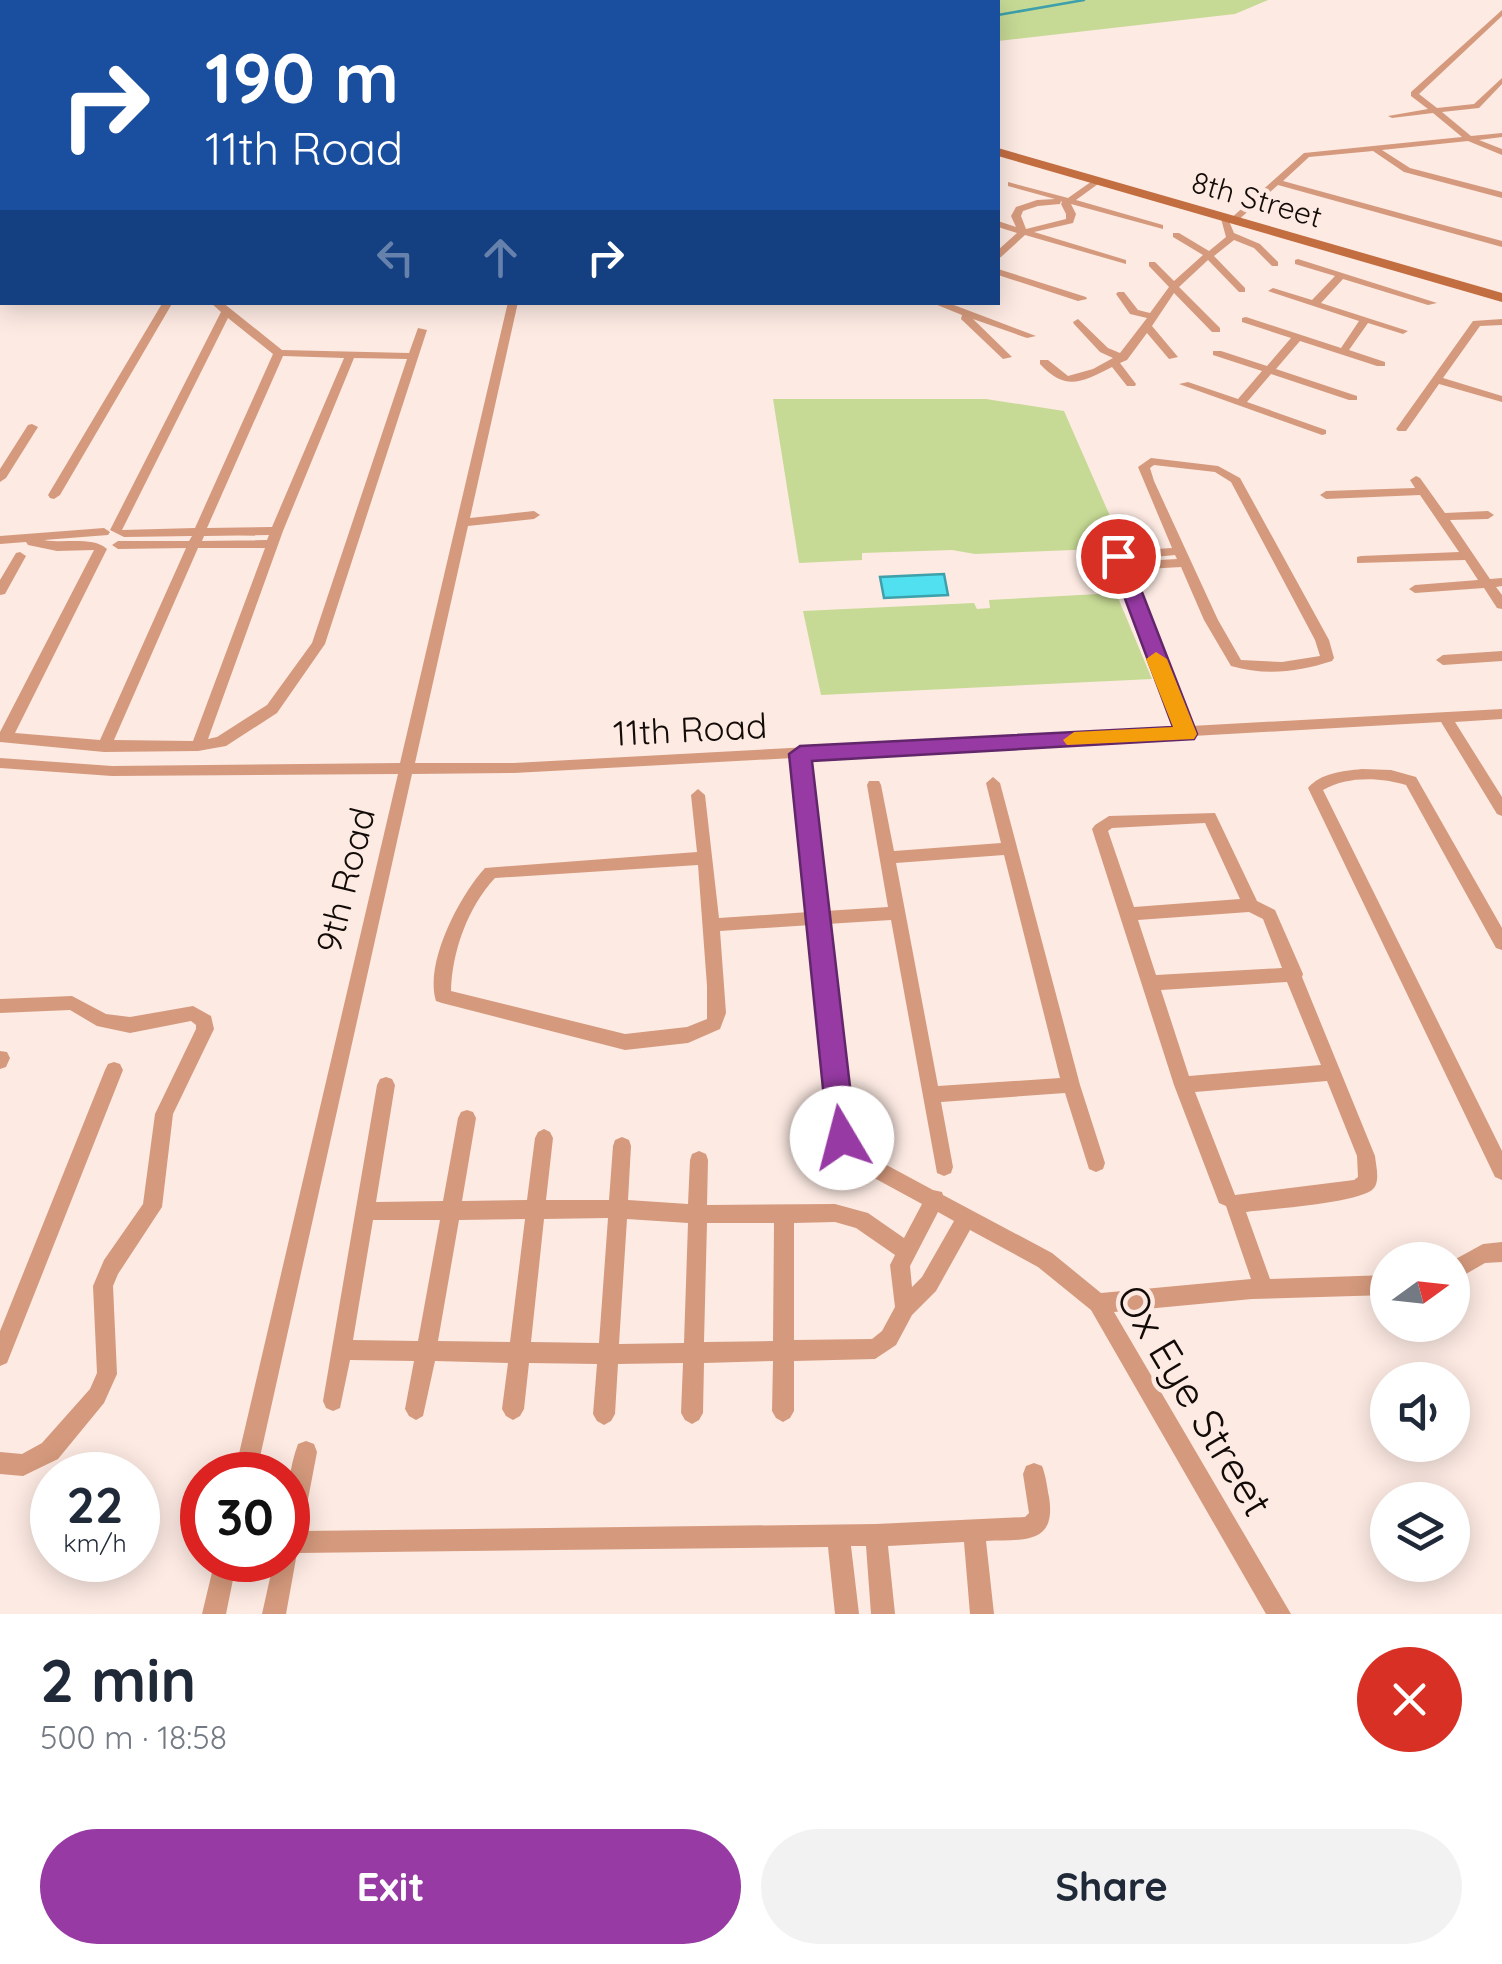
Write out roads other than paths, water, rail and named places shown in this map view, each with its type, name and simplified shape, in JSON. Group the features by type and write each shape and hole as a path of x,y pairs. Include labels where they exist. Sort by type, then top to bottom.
{"street":[{"path":"895,0 910,0"},
{"path":"1501,14 1414,94 1470,139 1502,152"},
{"path":"1392,116 1476,106 1502,80"},
{"path":"1044,362 1059,378 1082,380 1119,361 1148,328 1175,285 1229,224 1307,155 1502,136"},
{"path":"1374,148 1407,170 1502,195"},
{"name":"8th Street","path":"1000,153 1229,224 1502,298"},
{"path":"1023,232 1016,216 1019,210 1065,200 1090,180"},
{"path":"1278,182 1502,244"},
{"path":"1010,184 1160,227"},
{"path":"1000,253 1023,232 1065,224 1072,218 1065,200"},
{"path":"1229,224 1275,264"},
{"path":"1000,225 1123,262"},
{"path":"1176,235 1206,254 1242,290"},
{"path":"1298,262 1432,303"},
{"path":"1362,282 1378,262"},
{"path":"1152,264 1216,330"},
{"path":"1000,273 1082,299"},
{"path":"1315,304 1340,276"},
{"path":"1273,290 1403,331"},
{"path":"1121,294 1134,312 1155,317"},
{"path":"54,495 166,305"},
{"path":"218,305 279,352 413,356"},
{"name":"9th Road","path":"250,1452 512,305"},
{"path":"943,305 1031,336"},
{"path":"959,311 1007,357"},
{"path":"116,535 225,314"},
{"path":"1246,320 1381,364"},
{"path":"1343,352 1364,320"},
{"path":"1078,322 1119,361 1131,384"},
{"path":"1402,429 1477,323 1502,322"},
{"path":"1148,328 1173,356"},
{"path":"99,548 3,737 104,747 198,746 221,742 263,717 314,652 422,330"},
{"path":"1240,404 1297,338"},
{"path":"104,747 279,352"},
{"path":"1217,352 1353,398"},
{"path":"198,746 275,538 350,356"},
{"path":"1438,380 1502,399"},
{"path":"1184,384 1322,432"},
{"path":"0,478 32,427"},
{"path":"1151,461 1218,469 1236,480 1322,640 1327,658 1254,666 1236,663 1211,620 1184,557 1148,481 1144,467 1151,461"},
{"path":"1326,496 1420,485 1502,605"},
{"path":"463,523 534,514"},
{"path":"1442,518 1488,515"},
{"path":"99,548 95,539 116,535"},
{"path":"0,540 116,535 275,538"},
{"path":"23,540 57,547 99,548"},
{"path":"0,591 20,556"},
{"path":"1361,560 1468,556"},
{"path":"1184,557 1121,560 1186,734"},
{"path":"1415,588 1502,582"},
{"path":"1443,660 1502,656"},
{"name":"11th Road","path":"0,763 112,771 408,771 1186,734 1502,714"},
{"path":"1445,716 1502,810"},
{"name":"Ox Eye Street","path":"800,754 842,1138 861,1161 1045,1260 1098,1303 1279,1614"},
{"path":"1502,943 1411,782 1390,774 1329,778 1315,788 1502,1171"},
{"path":"993,783 1008,850 1096,1163"},
{"path":"874,785 934,1094 944,1166"},
{"path":"698,795 706,858 713,926 717,1014 714,1024 688,1036 625,1042 445,999 440,992 454,931 491,872 706,858"},
{"path":"1251,905 1210,817 1108,822 1100,829 1183,1085 1231,1204 1258,1289"},
{"path":"889,856 1008,850"},
{"path":"1128,914 1251,905 1274,922 1366,1156 1368,1181 1345,1192 1231,1204"},
{"path":"713,926 899,913"},
{"path":"1150,983 1295,974"},
{"path":"0,1006 72,1003 103,1020 130,1025 192,1013 205,1021 206,1029 184,1066 164,1114 152,1207 117,1257 104,1286 108,1374 96,1396 50,1451 23,1465 0,1464"},
{"path":"0,1356 114,1070"},
{"path":"1183,1085 1333,1072"},
{"path":"332,1401 344,1350 386,1085"},
{"path":"934,1094 1072,1085"},
{"path":"416,1409 466,1118"},
{"path":"513,1409 544,1138"},
{"path":"604,1414 622,1146"},
{"path":"692,1413 699,1160"},
{"path":"905,1308 900,1265 936,1198"},
{"path":"366,1211 619,1209 853,1217 907,1252"},
{"path":"784,1214 784,1411"},
{"path":"344,1350 607,1354 875,1348 898,1325 905,1308 928,1284 966,1216"},
{"path":"1470,1262 1483,1254 1502,1252"},
{"path":"1098,1303 1258,1289 1370,1286"},
{"path":"310,1544 974,1533 1030,1528 1040,1522 1034,1474"},
{"path":"974,1533 982,1614"},
{"path":"838,1535 847,1614"},
{"path":"876,1535 883,1614"},
{"path":"214,1614 221,1582"},
{"path":"274,1614 281,1582"}],"water":[{"path":"944,574 948,595 884,598 880,577"}],"waterway":[{"path":"1000,15 1084,0"}]}
